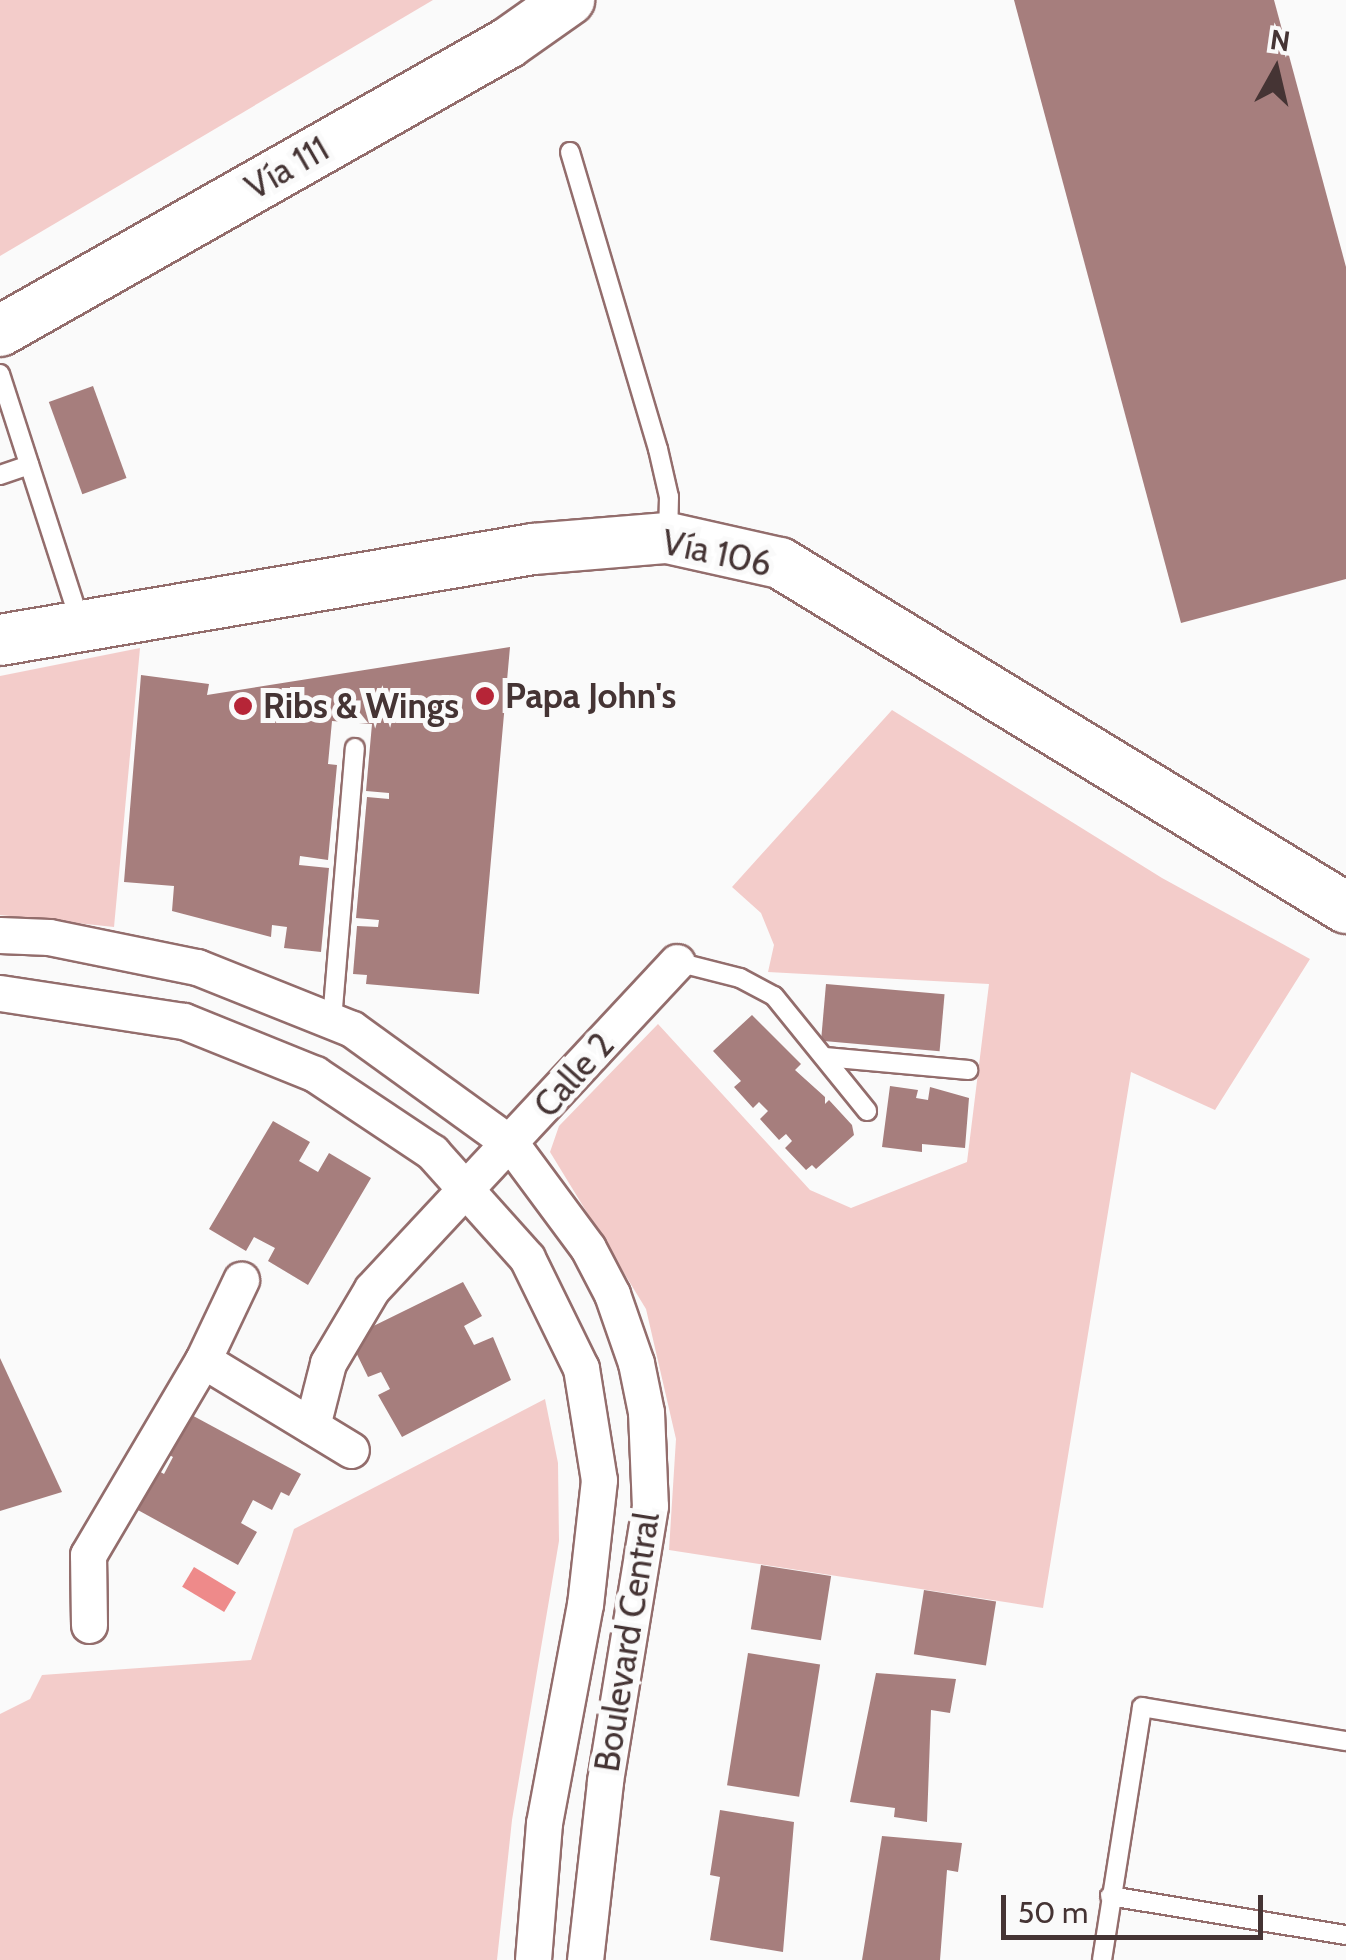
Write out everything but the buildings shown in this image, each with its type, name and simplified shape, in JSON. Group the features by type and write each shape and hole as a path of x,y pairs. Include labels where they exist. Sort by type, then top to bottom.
{"main road":[{"name":"Vía 111","path":"0,331 508,43 569,0"},
{"name":"Vía 106","path":"0,640 533,549 668,538 780,564 1346,908"}],"street":[{"name":"Boulevard Central","path":"0,936 49,937 197,966 332,1020 422,1073 512,1144 566,1211 612,1294 646,1412 647,1547 605,1782 585,1960"},
{"name":"Calle 2","path":"312,1426 328,1364 372,1289 471,1189 678,962"},
{"name":"Boulevard Central","path":"0,993 140,1012 232,1036 359,1099 405,1130 471,1189 528,1258 581,1368 596,1438 597,1531 549,1786 534,1960"},
{"path":"89,1625 88,1555 203,1360 240,1280"},
{"path":"203,1360 351,1450"}],"lane":[{"path":"570,152 658,449 669,497 668,538"},
{"path":"0,374 82,625"},
{"path":"0,475 29,465"},
{"path":"332,1020 356,748"},
{"path":"678,962 762,988 825,1056 867,1110"},
{"path":"825,1056 968,1070"},
{"path":"1102,1960 1142,1707 1346,1741"},
{"path":"1110,1896 1346,1935"}],"shaded area":[{"path":"0,0 433,0 0,256"},
{"path":"140,648 114,927 0,915 0,676"},
{"path":"892,710 1162,878 1310,959 1215,1110 1131,1072 1043,1608 669,1550 676,1439 646,1309 550,1152 559,1126 658,1024 810,1190 851,1208 967,1162 989,984 768,972 774,945 761,913 732,887"},
{"path":"545,1399 558,1463 559,1541 512,1820 497,1960 0,1960 0,1714 30,1699 42,1675 251,1660 294,1529"},
{"path":"194,1567 236,1592 224,1612 182,1587"}],"place":[{"name":"Papa John's","path":"485,696"},
{"name":"Ribs & Wings","path":"243,706"}]}
